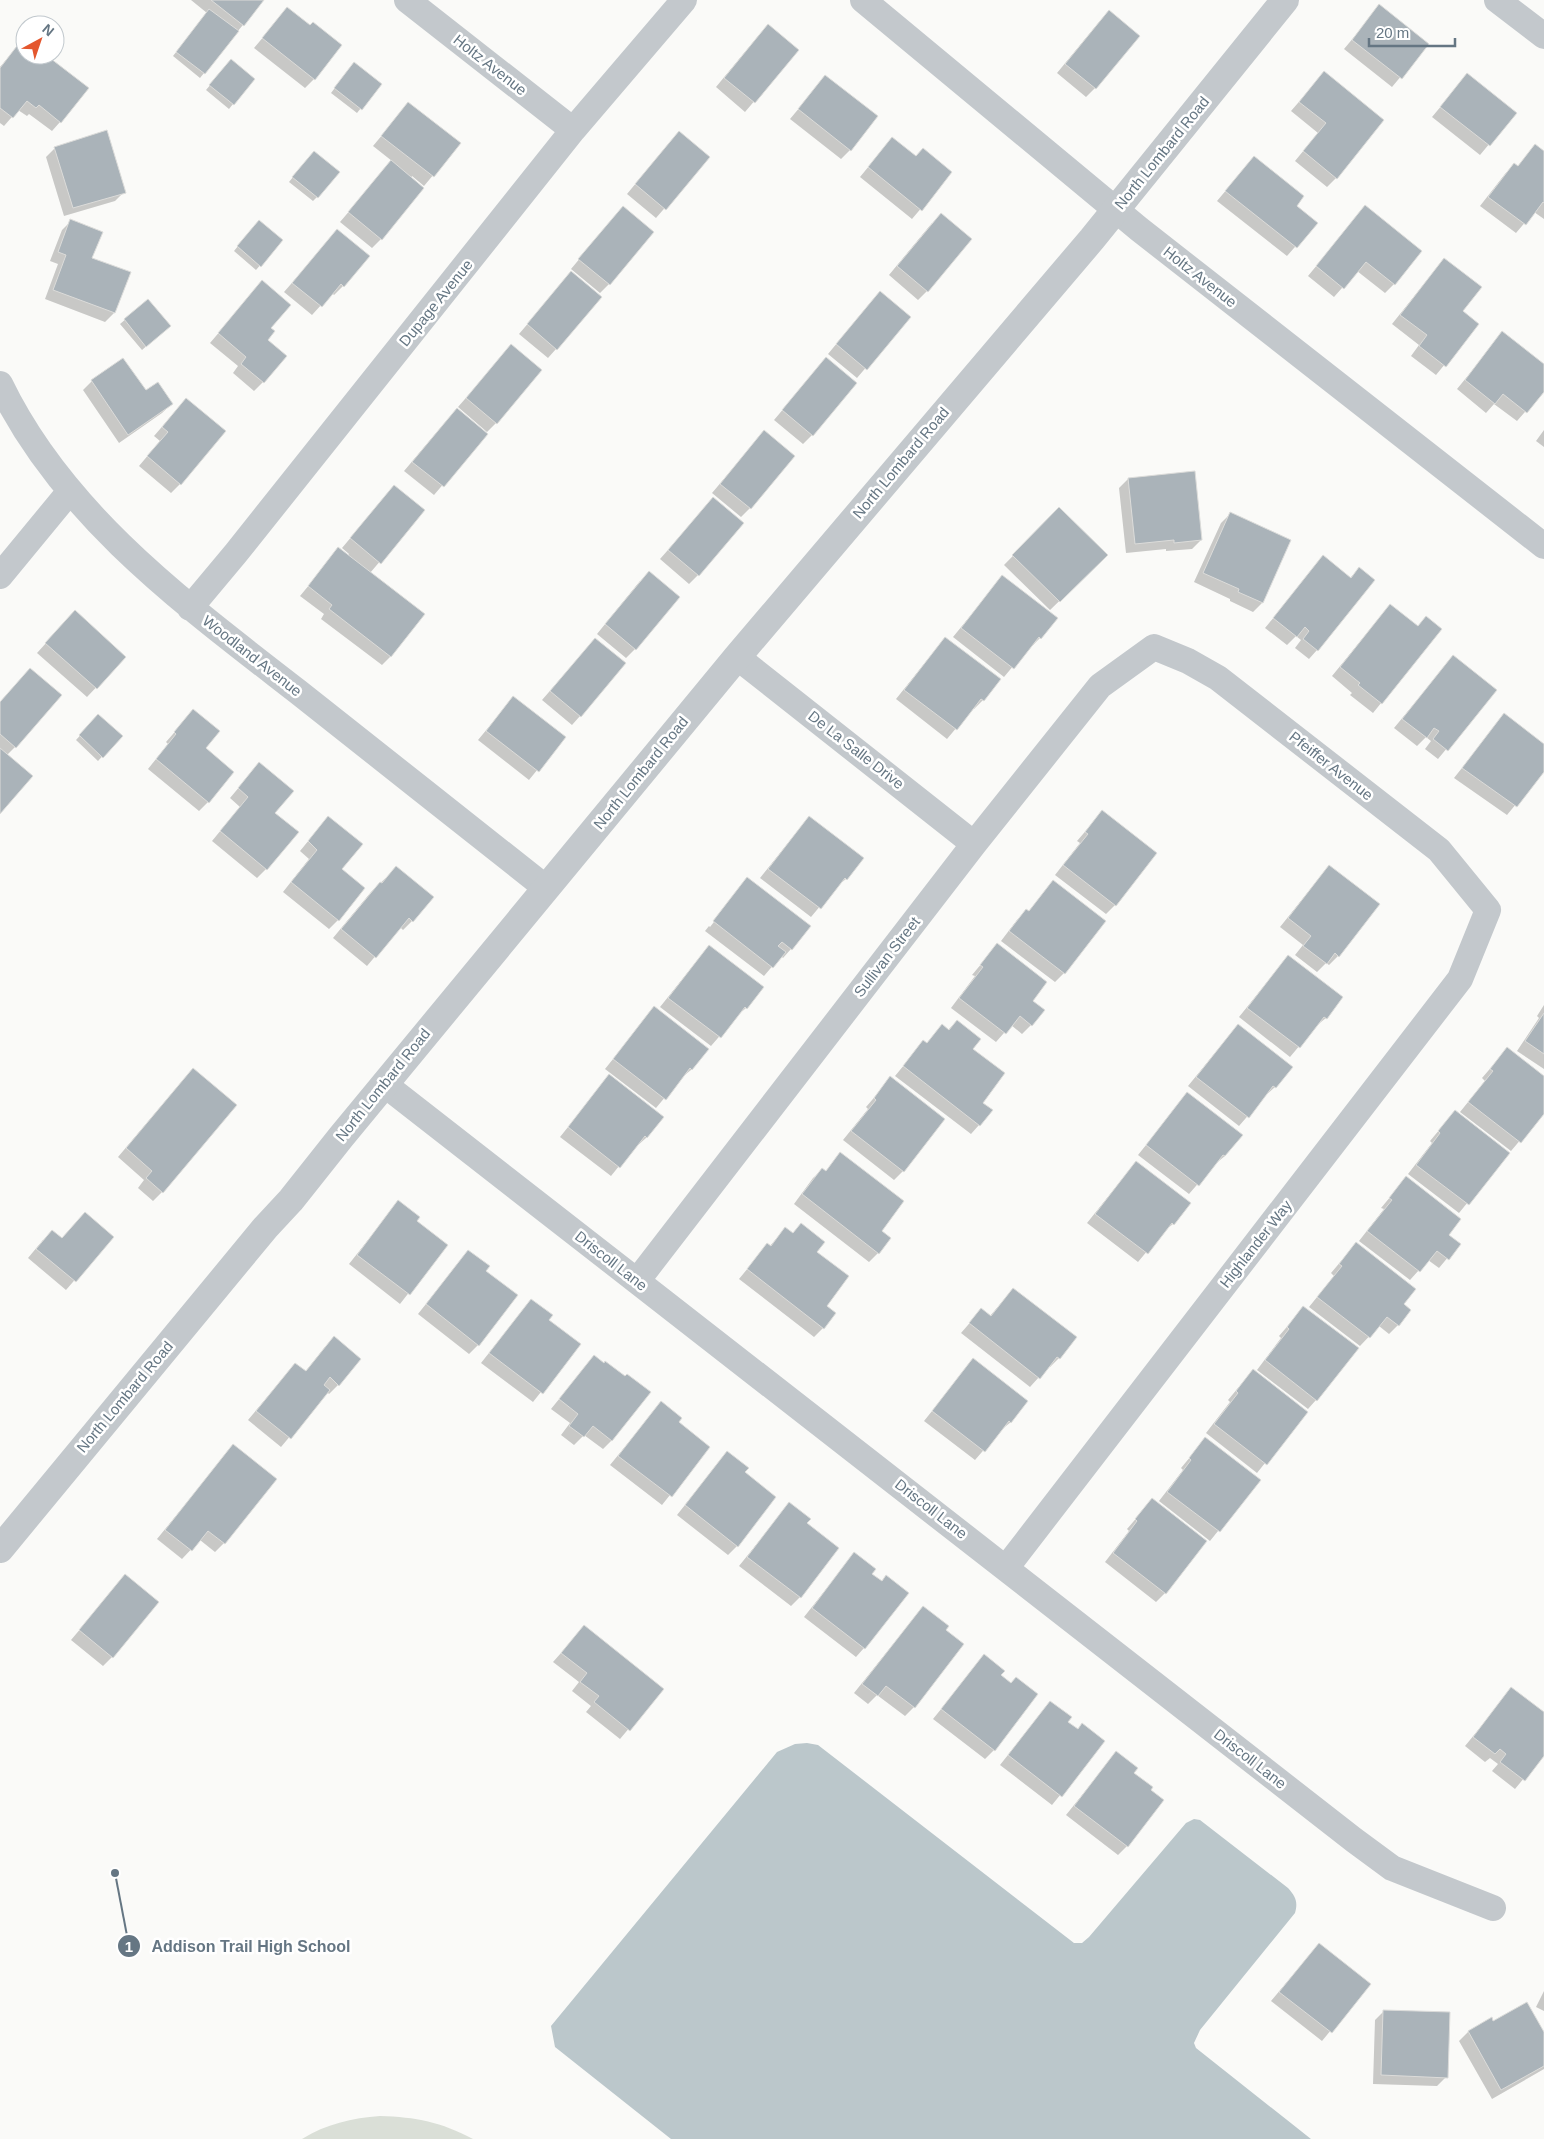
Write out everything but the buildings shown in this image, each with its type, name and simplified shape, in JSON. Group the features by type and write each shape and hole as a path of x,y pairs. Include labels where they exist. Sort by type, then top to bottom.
{"street":[{"name":"Holtz Avenue","path":"407,0 573,130"},
{"name":"Dupage Avenue","path":"190,608 236,553 573,130 684,0"},
{"name":"Holtz Avenue","path":"862,0 1115,210 1544,546"},
{"name":"North Lombard Road","path":"0,1549 265,1228 291,1200 384,1084 737,657 1115,210 1285,0"},
{"path":"1497,0 1544,36"},
{"name":"Woodland Avenue","path":"0,384 27,436 70,491 129,554 190,608 546,888"},
{"path":"0,576 70,491"},
{"name":"Sullivan Street","path":"637,1281 974,844 1100,686 1154,647"},
{"name":"Pfeiffer Avenue","path":"1154,647 1188,661 1218,678 1431,844 1488,910"},
{"name":"De La Salle Drive","path":"737,657 974,844"},
{"name":"Highlander Way","path":"1006,1568 1460,979 1488,910"},
{"name":"Driscoll Lane","path":"384,1084 1354,1840 1392,1868 1493,1908"}],"shaded area":[{"path":"807,1743 818,1745 1074,1943 1082,1943 1089,1937 1186,1823 1194,1819 1200,1820 1288,1888 1296,1900 1295,1913 1200,2030 1194,2043 1196,2048 1311,2139 671,2139 555,2047 551,2026 777,1752 795,1744"},
{"path":"380,2116 428,2122 450,2128 473,2139 302,2139 320,2129 340,2123 359,2118"}],"place":[{"name":"Addison Trail High School","path":"115,1873"}]}
